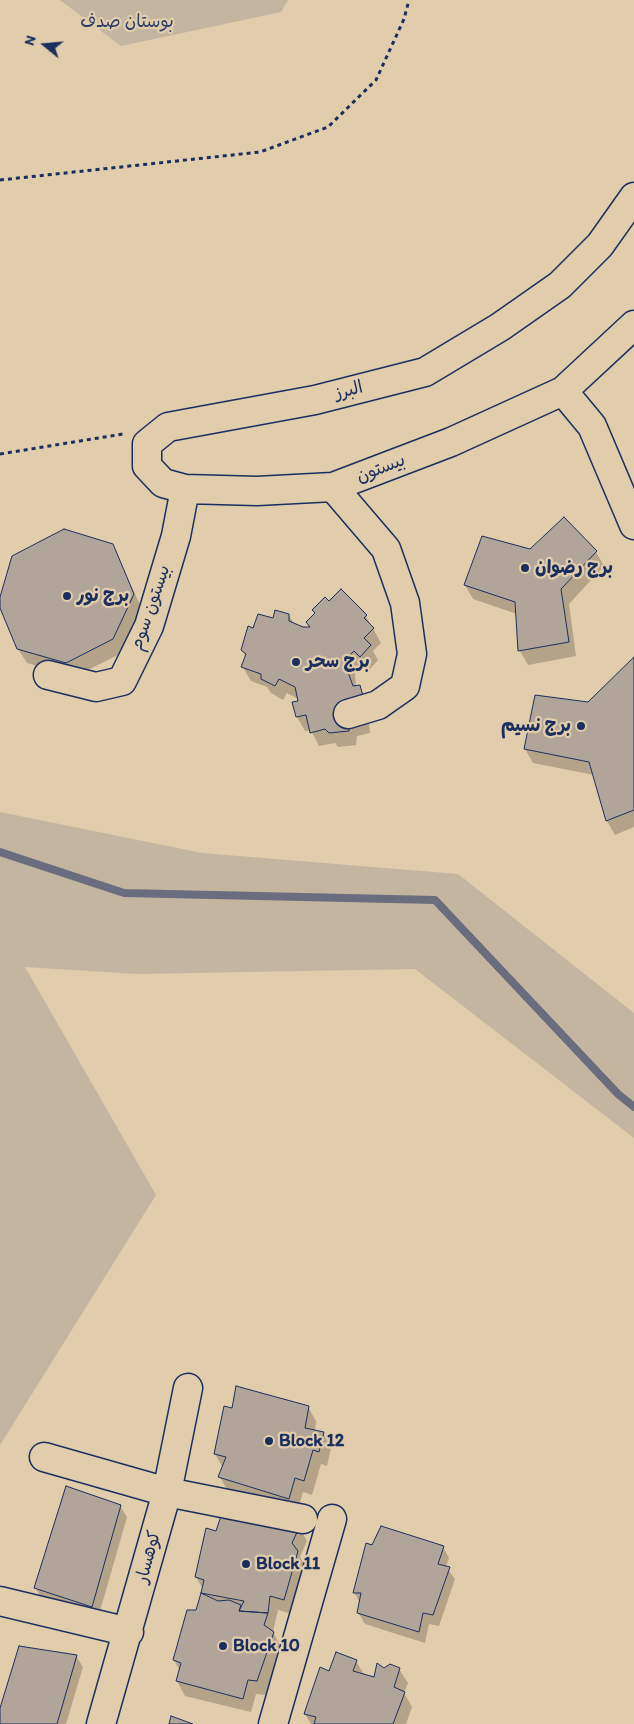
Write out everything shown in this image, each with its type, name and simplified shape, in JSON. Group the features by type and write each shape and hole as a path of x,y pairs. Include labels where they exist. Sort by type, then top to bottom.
{"street":[{"name":"البرز","path":"168,427 315,400 425,372 500,327 560,285 600,244 634,197"},
{"name":"بیستون","path":"168,427 147,444 147,466 163,483 185,488 257,491 333,487 451,442 563,391 634,325"},
{"path":"563,391 592,426 634,525"},
{"path":"333,487 386,549 405,603 412,654 405,686 378,705 348,714"},
{"name":"بیستون سوم","path":"48,675 96,687 122,681 148,626 176,536 185,488"},
{"name":"کوهسار","path":"101,1724 129,1632 167,1492 188,1388"},
{"path":"44,1457 167,1492 303,1519"},
{"path":"273,1724 332,1519"},
{"path":"0,1601 129,1632"}],"path":[{"path":"0,180 260,152 328,127 376,80 404,19 410,0"},
{"path":"0,454 168,427"}],"green space":[{"name":"بوستان صدف","path":"60,0 288,0 281,12 121,46"},
{"path":"0,812 202,853 458,874 634,1013 634,1138 415,969 137,974 25,967 156,1195 0,1445"}],"building":[{"name":"برج رضوان","path":"564,517 597,551 561,589 569,642 518,651 515,602 464,585 482,536 530,549"},
{"name":"برج نور","path":"64,529 113,544 134,594 113,639 66,663 17,649 0,608 0,597 12,556"},
{"name":"برج سحر","path":"341,589 367,615 364,618 374,628 364,638 371,645 360,657 354,651 347,658 348,672 353,686 360,685 364,700 350,721 349,731 329,733 325,729 310,733 306,715 296,717 292,702 298,701 295,687 279,679 275,686 261,679 261,674 241,667 246,654 241,650 248,626 253,628 258,614 273,618 275,610 289,614 289,621 303,627 310,627 306,622 315,613 312,610 325,597 329,601"},
{"name":"برج نسیم","path":"634,657 634,810 606,821 589,762 524,749 535,695 588,702"},
{"name":"Block 12","path":"236,1386 309,1406 305,1428 324,1432 319,1452 313,1450 304,1481 295,1478 289,1499 218,1477 226,1457 214,1454 224,1406 232,1408"},
{"path":"66,1486 121,1505 92,1607 34,1588"},
{"name":"Block 11","path":"222,1513 300,1526 292,1543 298,1551 284,1600 270,1596 268,1613 239,1611 244,1601 201,1593 204,1580 195,1577 206,1528 216,1531"},
{"path":"381,1526 444,1546 438,1564 450,1567 433,1615 423,1613 419,1632 357,1613 361,1593 353,1593 366,1543 372,1545"},
{"name":"Block 10","path":"201,1593 218,1601 229,1600 241,1605 239,1611 268,1613 264,1625 274,1632 257,1681 248,1680 243,1699 176,1681 181,1663 173,1660 187,1610 196,1610"},
{"path":"19,1646 77,1655 57,1724 0,1724 0,1708"},
{"path":"336,1652 357,1660 353,1671 374,1677 377,1663 384,1668 390,1664 400,1668 394,1687 405,1692 393,1724 314,1724 316,1717 304,1714 320,1667 329,1671"},
{"path":"171,1716 193,1724 169,1724"}],"waterway":[{"path":"0,852 124,893 435,900 618,1094 634,1107"}],"place":[{"name":"برج رضوان","path":"525,568"},
{"name":"برج نور","path":"67,596"},
{"name":"برج سحر","path":"296,662"},
{"name":"برج نسیم","path":"581,726"},
{"name":"Block 12","path":"269,1441"},
{"name":"Block 11","path":"246,1564"},
{"name":"Block 10","path":"223,1646"}]}
